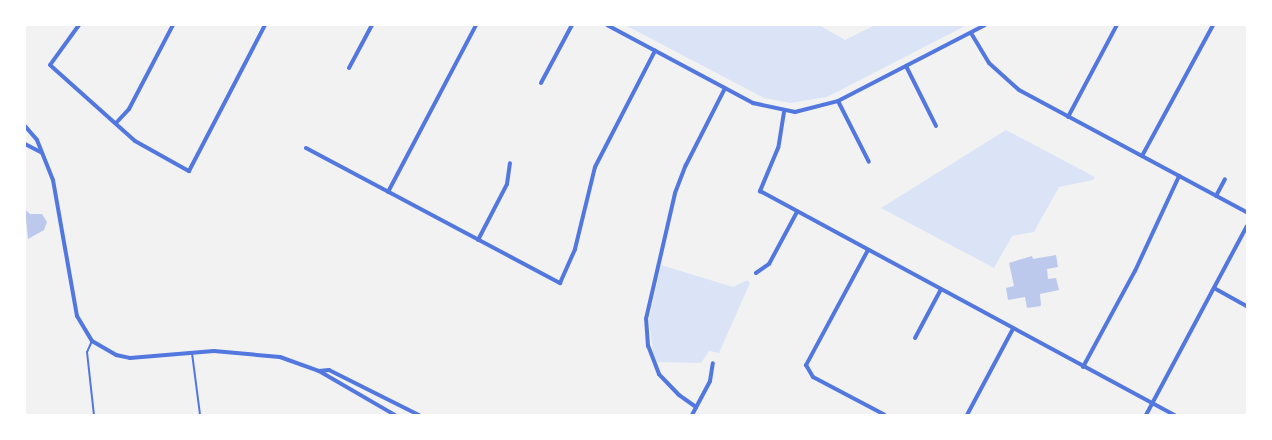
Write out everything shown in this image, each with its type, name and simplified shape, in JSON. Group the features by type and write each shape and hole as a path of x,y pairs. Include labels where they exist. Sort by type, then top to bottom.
{"street":[{"path":"79,25 50,65 135,142 189,171 265,25"},
{"path":"116,123 129,109 173,25"},
{"path":"349,68 372,25"},
{"path":"388,192 476,25"},
{"path":"541,84 572,25"},
{"path":"607,25 753,103 784,112 816,109 838,101 985,25"},
{"path":"1068,116 1117,25"},
{"path":"1142,156 1213,25"},
{"path":"971,33 989,63 1008,82 1247,212"},
{"path":"306,148 560,283 575,249 595,167 655,51"},
{"path":"906,66 936,126"},
{"path":"696,407 679,395 659,374 648,346 646,319 675,193 725,88"},
{"path":"838,101 869,162"},
{"path":"784,112 778,148 760,191 1174,415"},
{"path":"25,126 37,140 57,200 77,316 92,341 116,355 130,358 192,352 260,354 319,371 395,415"},
{"path":"25,144 41,152"},
{"path":"478,240 507,184 510,163"},
{"path":"1084,367 1135,271 1179,176"},
{"path":"1216,196 1225,179"},
{"path":"756,273 769,264 797,212"},
{"path":"1146,415 1247,226"},
{"path":"868,250 806,365 814,377 885,415"},
{"path":"1214,288 1247,306"},
{"path":"915,338 940,289"},
{"path":"967,415 1013,329"},
{"path":"692,415 710,381 713,363"},
{"path":"319,371 329,370 419,415"}],"lane":[{"path":"92,341 87,352 94,415"},
{"path":"192,352 200,415"}],"shaded area":[{"path":"625,25 819,25 845,40 875,25 967,25 827,97 790,103 764,98"},
{"path":"1006,130 1095,177 1093,180 1059,187 1034,232 1012,236 994,268 881,208"},
{"path":"661,265 733,287 747,280 750,283 719,353 709,351 701,363 657,362 653,352 649,320"}],"building":[{"path":"25,209 30,214 42,214 47,222 44,230 28,239"},
{"path":"1056,255 1058,267 1047,269 1048,279 1056,278 1059,290 1040,294 1041,306 1027,308 1025,297 1008,300 1006,288 1014,286 1009,263 1032,256 1033,259"}]}
